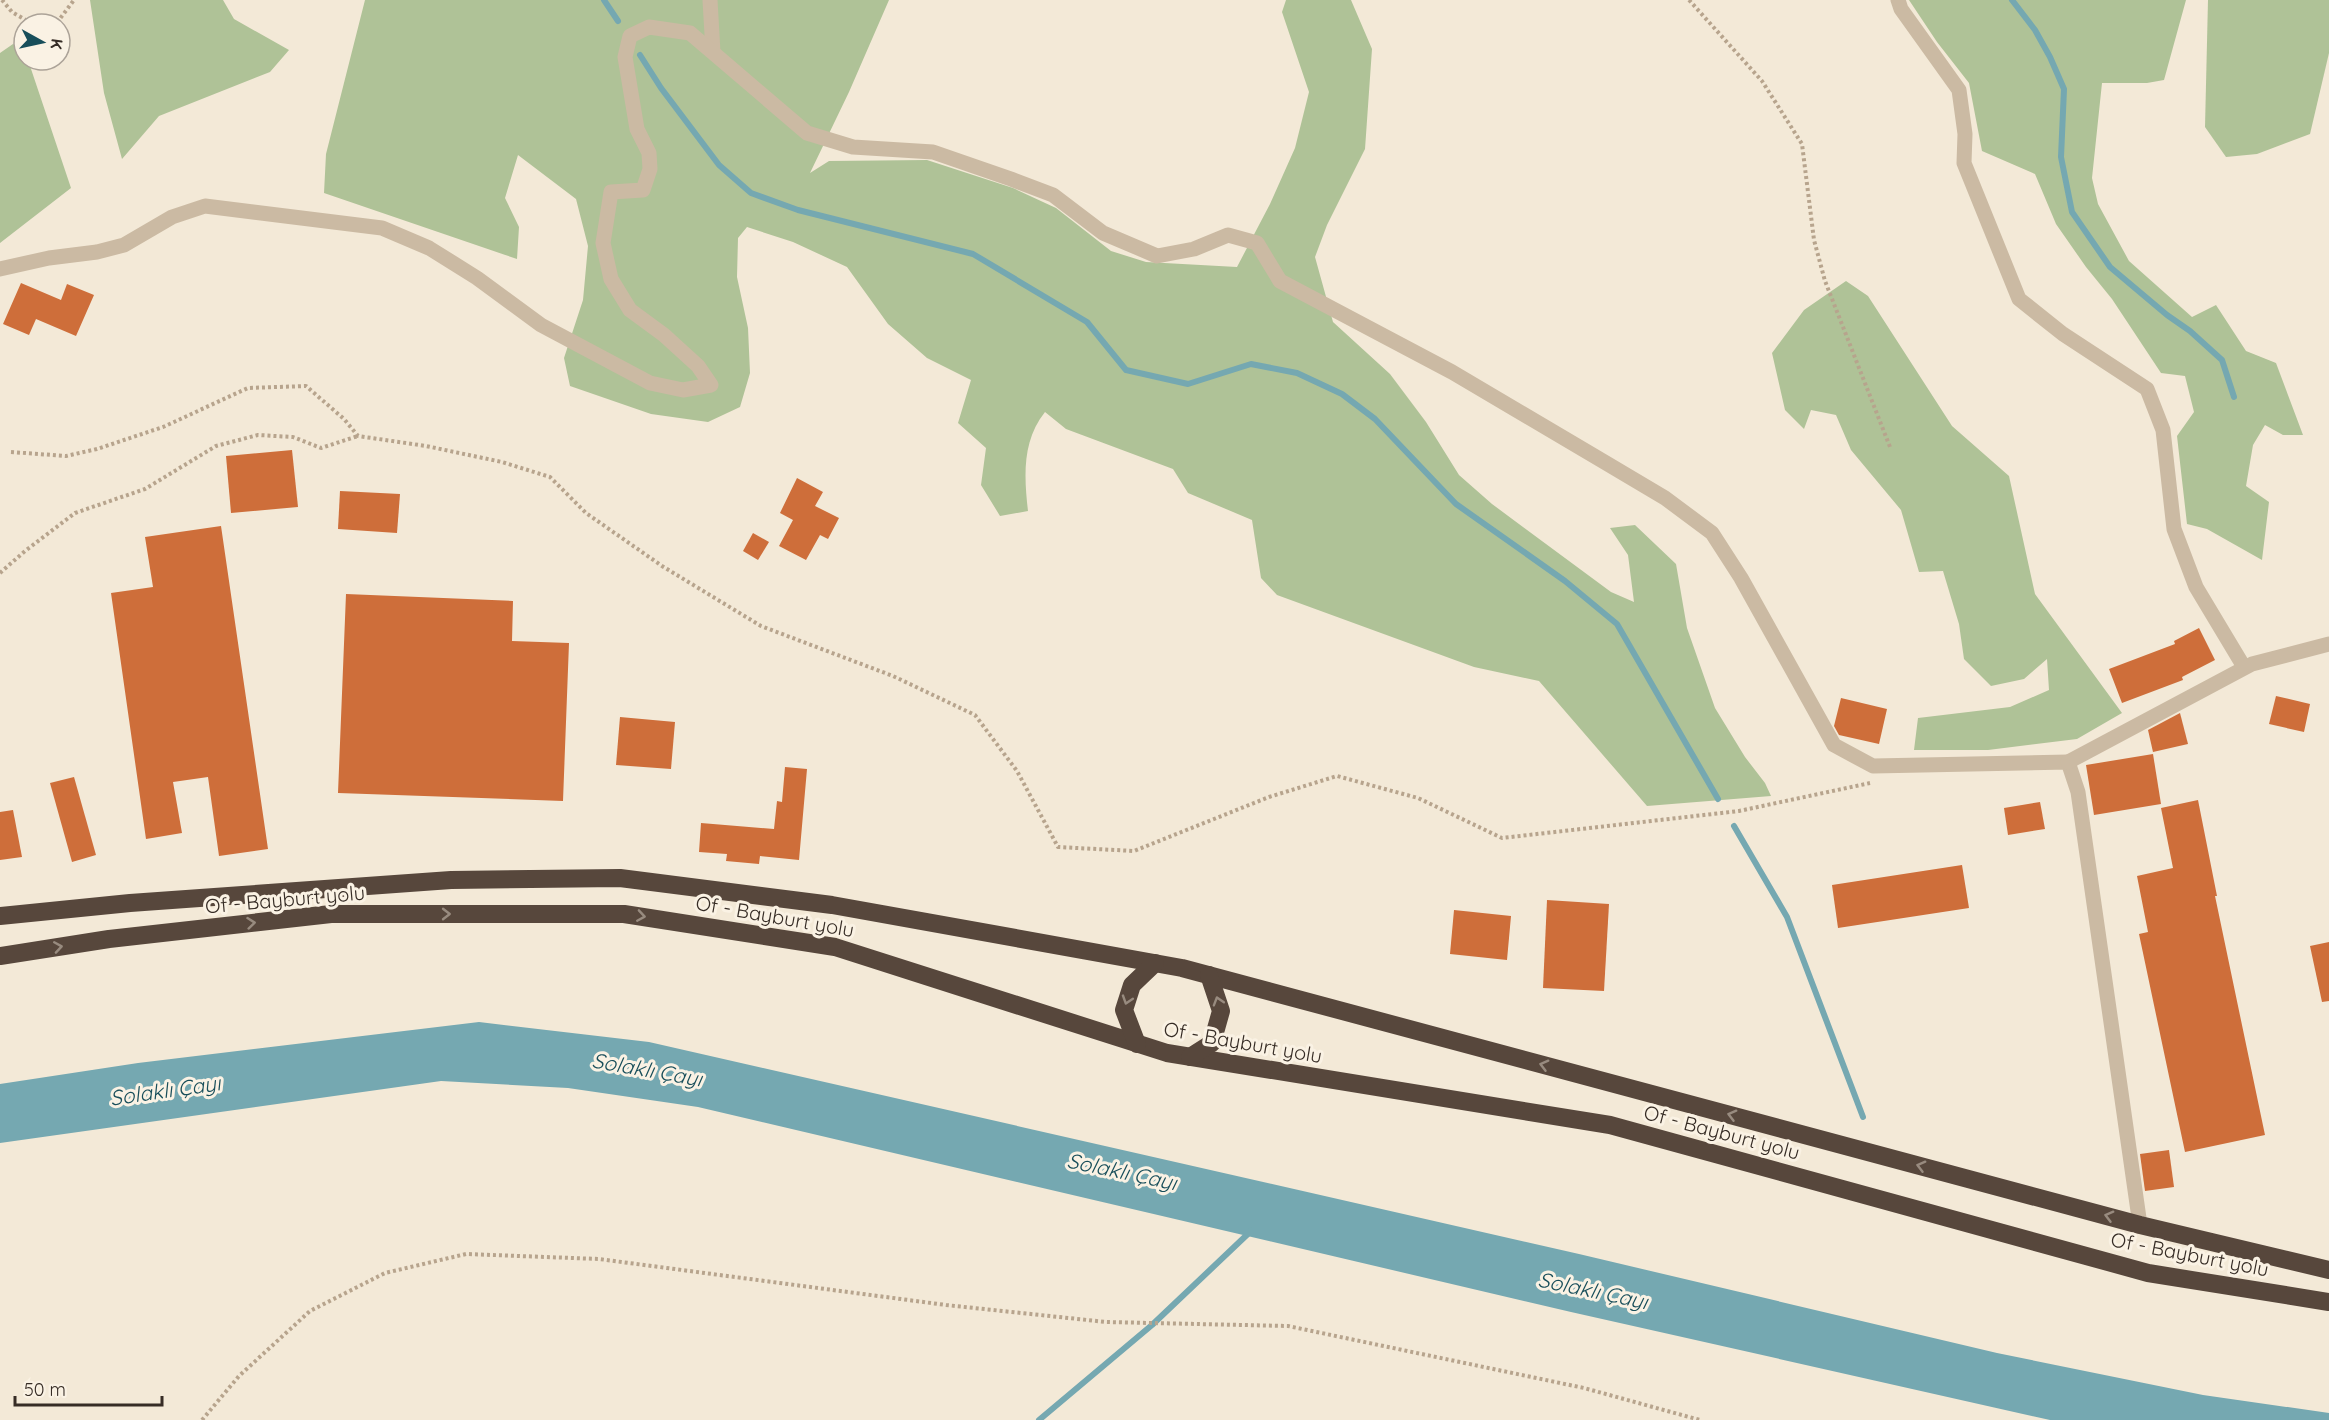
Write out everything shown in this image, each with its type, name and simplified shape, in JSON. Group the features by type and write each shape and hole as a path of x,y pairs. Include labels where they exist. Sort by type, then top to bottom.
{"highway":[{"name":"Of - Bayburt yolu","path":"0,916 130,903 451,880 620,878 832,905 1155,963 1209,975 2140,1225 2329,1270"},
{"name":"Of - Bayburt yolu","path":"0,956 109,939 331,914 624,914 835,946 1167,1053 1610,1125 2148,1273 2329,1302"},
{"path":"1137,1044 1124,1010 1132,985 1155,963"},
{"path":"1190,1057 1212,1043 1221,1011 1209,975"}],"street":[{"path":"710,0 713,52"},
{"path":"1898,0 1901,9 1959,90 1965,134 1964,163 2019,299 2063,334 2147,389 2163,429 2174,529 2196,587 2244,668"},
{"path":"0,269 124,245 172,217 205,206 382,228 429,248 477,278 541,325 650,384 683,390 711,385 698,366 664,335 630,310 611,279 603,243 611,192 643,190 650,169 649,153 638,129 625,57 630,36 649,27 667,28 690,33 807,133 853,147 933,152 1011,179 1053,195 1103,233 1156,256 1194,249 1228,235 1257,243 1280,281 1452,372 1665,498 1712,533 1741,578 1834,745 1873,766 2068,762 2252,663 2329,644"},
{"path":"2068,762 2078,792 2140,1225"}],"path":[{"path":"2,0 12,12"},
{"path":"1689,0 1762,81 1802,144 1814,240 1822,271 1890,447"},
{"path":"11,452 66,456 97,450 163,427 248,388 306,386 344,418 357,436"},
{"path":"0,573 75,513 145,489 216,446 258,435 293,437 321,448 357,436 480,457 550,477 586,513 614,533 662,566 761,626 893,676 975,715 1017,771 1032,803 1058,847 1134,850 1269,797 1337,776 1418,798 1502,838 1739,811 1874,783"},
{"path":"202,1420 239,1376 310,1311 385,1273 466,1254 599,1258 946,1305 1106,1322 1288,1326 1584,1388 1700,1420"}],"green space":[{"path":"90,0 223,0 234,19 289,50 270,72 159,116 122,159 104,93"},
{"path":"365,0 889,0 849,92 810,173 829,161 927,160 1013,188 1056,208 1111,251 1146,262 1237,267 1270,204 1295,148 1309,92 1282,12 1286,0 1351,0 1372,49 1365,149 1327,225 1315,257 1333,322 1390,374 1426,422 1459,475 1492,504 1611,592 1634,602 1628,555 1610,528 1635,525 1676,564 1687,628 1715,708 1745,757 1765,783 1771,796 1647,806 1539,681 1474,667 1277,595 1261,578 1252,520 1188,493 1173,469 1066,429 1045,412 1028,447 1026,485 1028,511 1000,516 981,485 986,448 958,423 971,380 927,358 888,324 847,267 793,242 747,227 738,238 737,277 748,328 750,373 740,407 708,422 651,414 570,386 564,358 583,300 588,246 576,199 518,155 505,198 519,227 517,259 324,193 326,154"},
{"path":"1909,0 2186,0 2164,80 2147,83 2102,83 2092,178 2098,204 2129,261 2192,317 2216,305 2246,351 2276,363 2303,435 2283,435 2265,425 2253,445 2246,486 2269,502 2262,560 2207,529 2187,524 2177,436 2194,412 2185,376 2161,373 2112,299 2056,224 2035,174 1982,151 1969,83 1937,42"},
{"path":"2208,0 2329,0 2329,53 2310,134 2257,154 2226,157 2205,127"},
{"path":"12,45 12,72 32,72 71,188 0,243 0,53"},
{"path":"1846,281 1868,296 1952,426 2009,476 2035,594 2122,713 2077,739 1988,750 1914,750 1918,718 2010,707 2049,690 2047,659 2024,679 1991,686 1964,659 1959,624 1943,571 1919,572 1901,510 1851,450 1836,415 1811,410 1804,429 1785,410 1772,353 1804,310"}],"water":[{"name":"Solaklı Çayı","path":"479,1022 649,1042 1579,1254 1997,1353 2203,1395 2329,1413 2329,1420 2050,1420 1571,1312 698,1107 568,1088 441,1081 0,1143 0,1084 138,1063"}],"building":[{"path":"21,283 61,300 67,284 94,295 76,336 36,319 29,335 3,324"},
{"path":"292,450 298,507 231,513 226,456"},
{"path":"797,478 823,492 815,506 839,518 828,539 820,535 806,560 779,546 793,520 780,513"},
{"path":"340,491 400,494 397,533 338,529"},
{"path":"221,526 268,849 219,856 208,777 173,782 182,833 146,839 111,593 153,587 145,537"},
{"path":"753,533 769,542 758,560 743,551"},
{"path":"346,594 513,601 512,641 569,643 563,801 338,793"},
{"path":"2199,628 2215,660 2182,677 2183,680 2122,703 2109,669 2175,644 2174,641"},
{"path":"2276,696 2310,704 2304,732 2269,724"},
{"path":"1841,698 1887,709 1879,744 1839,735 1834,726"},
{"path":"2180,713 2188,744 2153,752 2148,730"},
{"path":"620,717 675,722 671,769 616,765"},
{"path":"2153,754 2161,804 2094,815 2086,765"},
{"path":"785,767 807,769 799,860 760,856 759,864 726,861 727,854 699,852 701,823 774,829 777,801 782,802"},
{"path":"74,777 96,855 72,862 50,783"},
{"path":"2198,800 2217,896 2215,896 2265,1135 2185,1152 2139,934 2148,932 2137,876 2173,868 2161,808"},
{"path":"2040,802 2045,829 2008,835 2004,808"},
{"path":"13,810 22,857 0,860 0,812"},
{"path":"1962,865 1969,908 1838,928 1832,885"},
{"path":"1547,900 1609,904 1604,991 1543,988"},
{"path":"1454,910 1511,916 1507,960 1450,954"},
{"path":"2329,942 2329,1001 2322,1002 2310,946"},
{"path":"2169,1150 2174,1187 2145,1191 2140,1154"}],"waterway":[{"path":"604,0 618,21"},
{"path":"2012,0 2035,30 2064,89 2061,157 2072,212 2110,267 2167,315 2190,331 2222,360 2234,397"},
{"path":"640,55 661,88 719,165 751,193 798,210 973,254 1087,322 1126,370 1188,384 1251,364 1297,373 1342,394 1375,419 1456,504 1565,581 1617,624 1718,799"},
{"path":"1734,826 1787,917 1863,1117"},
{"path":"1039,1420 1152,1325 1251,1231"}]}
